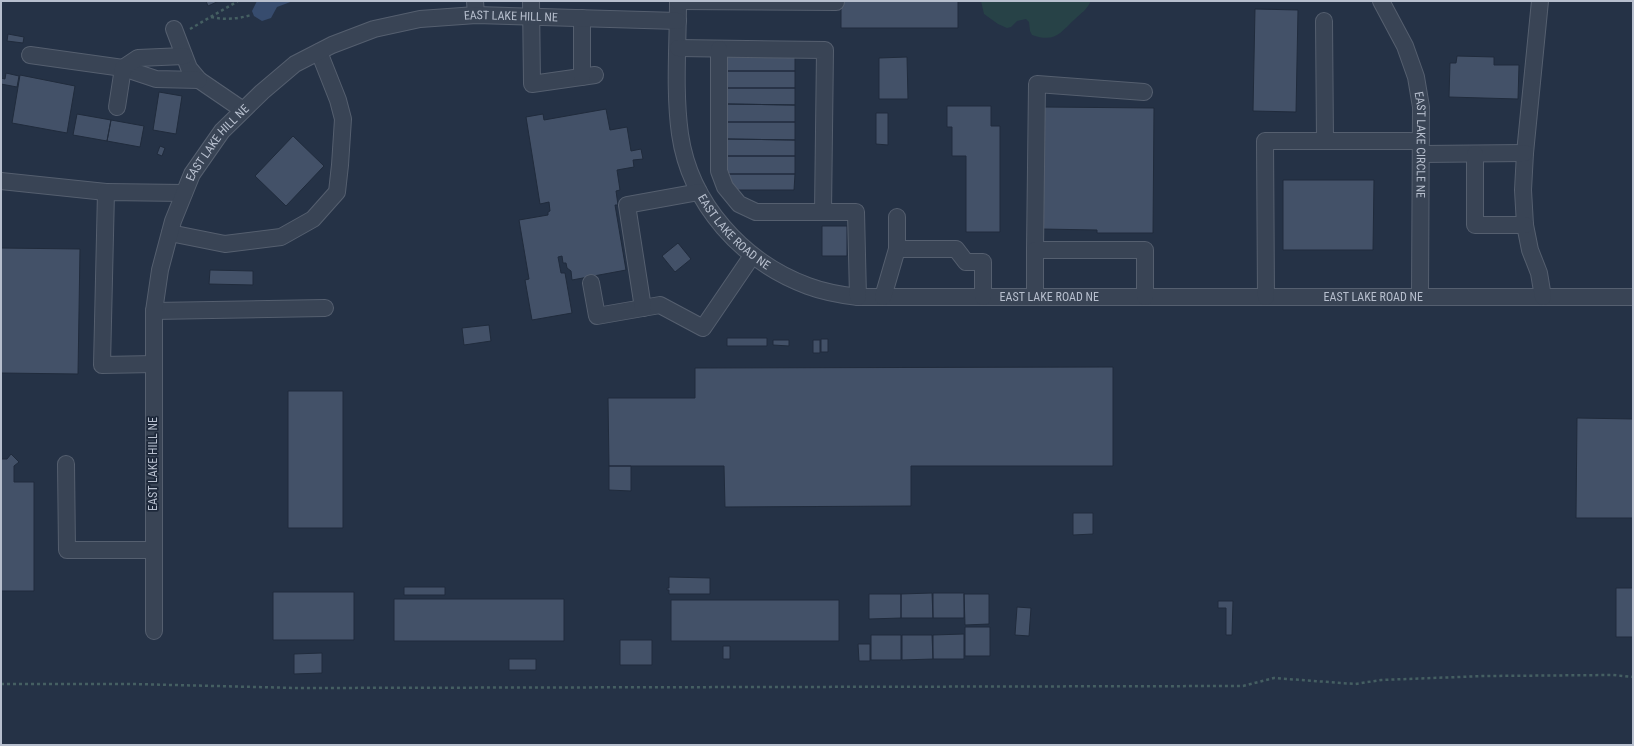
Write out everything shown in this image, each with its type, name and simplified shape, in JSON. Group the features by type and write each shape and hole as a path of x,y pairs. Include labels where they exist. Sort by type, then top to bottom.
{"street":[{"path":"678,1 836,2"},
{"name":"EAST LAKE ROAD NE","path":"678,1 678,107 680,135 689,170 699,192 723,228 752,256 780,274 829,293 858,297 1633,297"},
{"name":"EAST LAKE CIRCLE NE","path":"1381,1 1405,46 1416,77 1421,107 1420,296"},
{"path":"1535,1 1540,1 1525,153 1523,190 1525,225 1530,250 1538,273 1543,297"},
{"name":"EAST LAKE HILL NE","path":"154,631 154,311 160,270 170,233 184,193 192,174 222,131 262,92 295,64 332,44 374,29 476,8 531,9 582,18 678,21"},
{"path":"531,9 532,84 589,76 582,18"},
{"path":"1324,21 1325,141"},
{"path":"175,33 189,68 199,80 244,110"},
{"path":"678,48 719,50 825,50 823,212"},
{"path":"719,50 719,171 725,187 739,204 756,212 856,212 858,297"},
{"path":"170,233 225,244 281,237 313,219 337,192 342,119 338,100 319,52"},
{"path":"30,55 123,68 156,78 199,80"},
{"path":"117,107 123,68 138,58 184,56"},
{"path":"1035,297 1037,84 1144,92"},
{"path":"1266,296 1265,141 1325,141 1421,147 1475,154 1525,153"},
{"path":"1475,154 1475,225 1525,225"},
{"path":"1,181 106,192 184,193"},
{"path":"106,192 102,365 154,364"},
{"path":"643,308 627,205 699,192"},
{"path":"883,297 897,249 897,217"},
{"path":"897,249 956,249 966,262 983,262 983,297"},
{"path":"1035,250 1145,250 1145,297"},
{"path":"591,283 597,316 660,305 703,328 752,256"},
{"path":"154,311 325,308"},
{"path":"66,464 67,550 154,550"}],"path":[{"path":"175,33 210,17 238,1"},
{"path":"210,17 224,20 251,15"},
{"path":"1,684 133,684 297,688 1243,686 1274,678 1355,684 1381,680 1484,676 1613,675 1633,677"}],"green space":[{"path":"981,1 1091,1 1086,9 1061,32 1052,37 1046,38 1032,35 1029,22 1026,19 1017,21 1011,27 1007,28 998,24 984,14"}],"water":[{"path":"257,1 293,1 277,7 271,18 262,21 254,16 252,11"}],"building":[{"path":"206,1 219,1 208,6"},
{"path":"841,1 958,1 958,28 841,28"},
{"path":"1255,9 1298,10 1296,112 1253,111"},
{"path":"8,34 24,37 23,43 7,41"},
{"path":"727,53 795,54 795,71 727,71"},
{"path":"1457,56 1494,57 1494,65 1519,65 1518,99 1449,97 1450,63 1456,63"},
{"path":"907,57 908,99 879,99 879,58"},
{"path":"727,71 795,71 795,88 727,88"},
{"path":"6,73 19,76 17,87 1,84 1,78 5,79"},
{"path":"20,75 75,86 67,133 12,123"},
{"path":"727,88 795,88 795,105 727,104"},
{"path":"159,92 182,96 176,134 153,130"},
{"path":"727,104 795,105 795,122 727,122"},
{"path":"947,106 991,106 991,126 1000,126 1000,232 966,232 966,156 952,156 952,127 947,127"},
{"path":"1043,107 1154,108 1153,233 1097,233 1097,230 1042,229"},
{"path":"606,109 610,130 627,127 631,151 641,149 643,159 633,160 634,167 617,170 620,190 616,191 618,205 615,205 626,270 572,280 571,271 567,268 566,263 563,263 562,256 558,257 561,273 565,273 572,313 532,320 525,280 529,279 519,220 548,215 548,212 550,211 549,202 540,204 526,117 543,114 544,120"},
{"path":"876,113 888,113 888,145 876,144"},
{"path":"77,114 111,120 107,141 73,135"},
{"path":"111,120 144,126 140,147 107,141"},
{"path":"727,122 795,122 795,140 727,139"},
{"path":"293,136 324,166 286,206 255,176"},
{"path":"727,139 795,140 795,156 727,156"},
{"path":"160,146 165,148 162,156 157,154"},
{"path":"727,156 795,156 795,174 727,174"},
{"path":"727,174 795,174 794,190 736,190"},
{"path":"1283,180 1374,180 1373,250 1283,250"},
{"path":"822,226 847,226 847,256 822,256"},
{"path":"678,243 691,259 675,272 662,256"},
{"path":"1,248 80,249 78,374 1,373"},
{"path":"210,270 253,271 253,285 209,284"},
{"path":"489,325 491,341 464,345 462,328"},
{"path":"727,338 767,338 767,346 727,346"},
{"path":"821,339 828,339 828,352 821,352"},
{"path":"773,340 789,340 789,346 773,345"},
{"path":"813,340 820,340 820,353 813,353"},
{"path":"1113,367 1113,466 911,466 911,506 725,507 724,466 609,466 608,398 695,398 695,368"},
{"path":"288,391 343,391 343,528 288,528"},
{"path":"1577,418 1633,419 1633,518 1576,518"},
{"path":"11,454 19,462 14,466 14,482 34,482 34,591 1,591 1,459 7,459"},
{"path":"609,466 631,466 631,491 609,490"},
{"path":"1073,513 1093,513 1093,534 1073,535"},
{"path":"669,577 710,578 710,594 669,594 669,590 667,590 667,588 669,588"},
{"path":"404,587 445,587 445,595 404,595"},
{"path":"1616,588 1633,588 1633,637 1616,637"},
{"path":"273,592 354,592 354,640 273,640"},
{"path":"932,593 933,618 901,618 901,594"},
{"path":"933,593 964,593 964,618 933,618"},
{"path":"869,594 901,594 901,618 869,619"},
{"path":"964,594 989,594 989,624 965,625"},
{"path":"394,599 564,599 564,641 394,641"},
{"path":"671,600 839,600 839,641 671,641"},
{"path":"1218,601 1233,601 1232,635 1226,635 1226,608 1218,608"},
{"path":"1017,607 1031,608 1029,636 1015,635"},
{"path":"965,627 990,627 990,656 965,656"},
{"path":"964,634 964,659 933,659 933,635"},
{"path":"871,635 901,635 901,660 871,660"},
{"path":"902,635 932,635 933,659 902,660"},
{"path":"620,640 652,640 652,665 620,665"},
{"path":"858,644 870,644 870,661 859,661"},
{"path":"723,646 730,646 730,659 723,659"},
{"path":"322,653 322,673 294,674 294,654"},
{"path":"509,659 536,659 536,670 509,670"}]}
